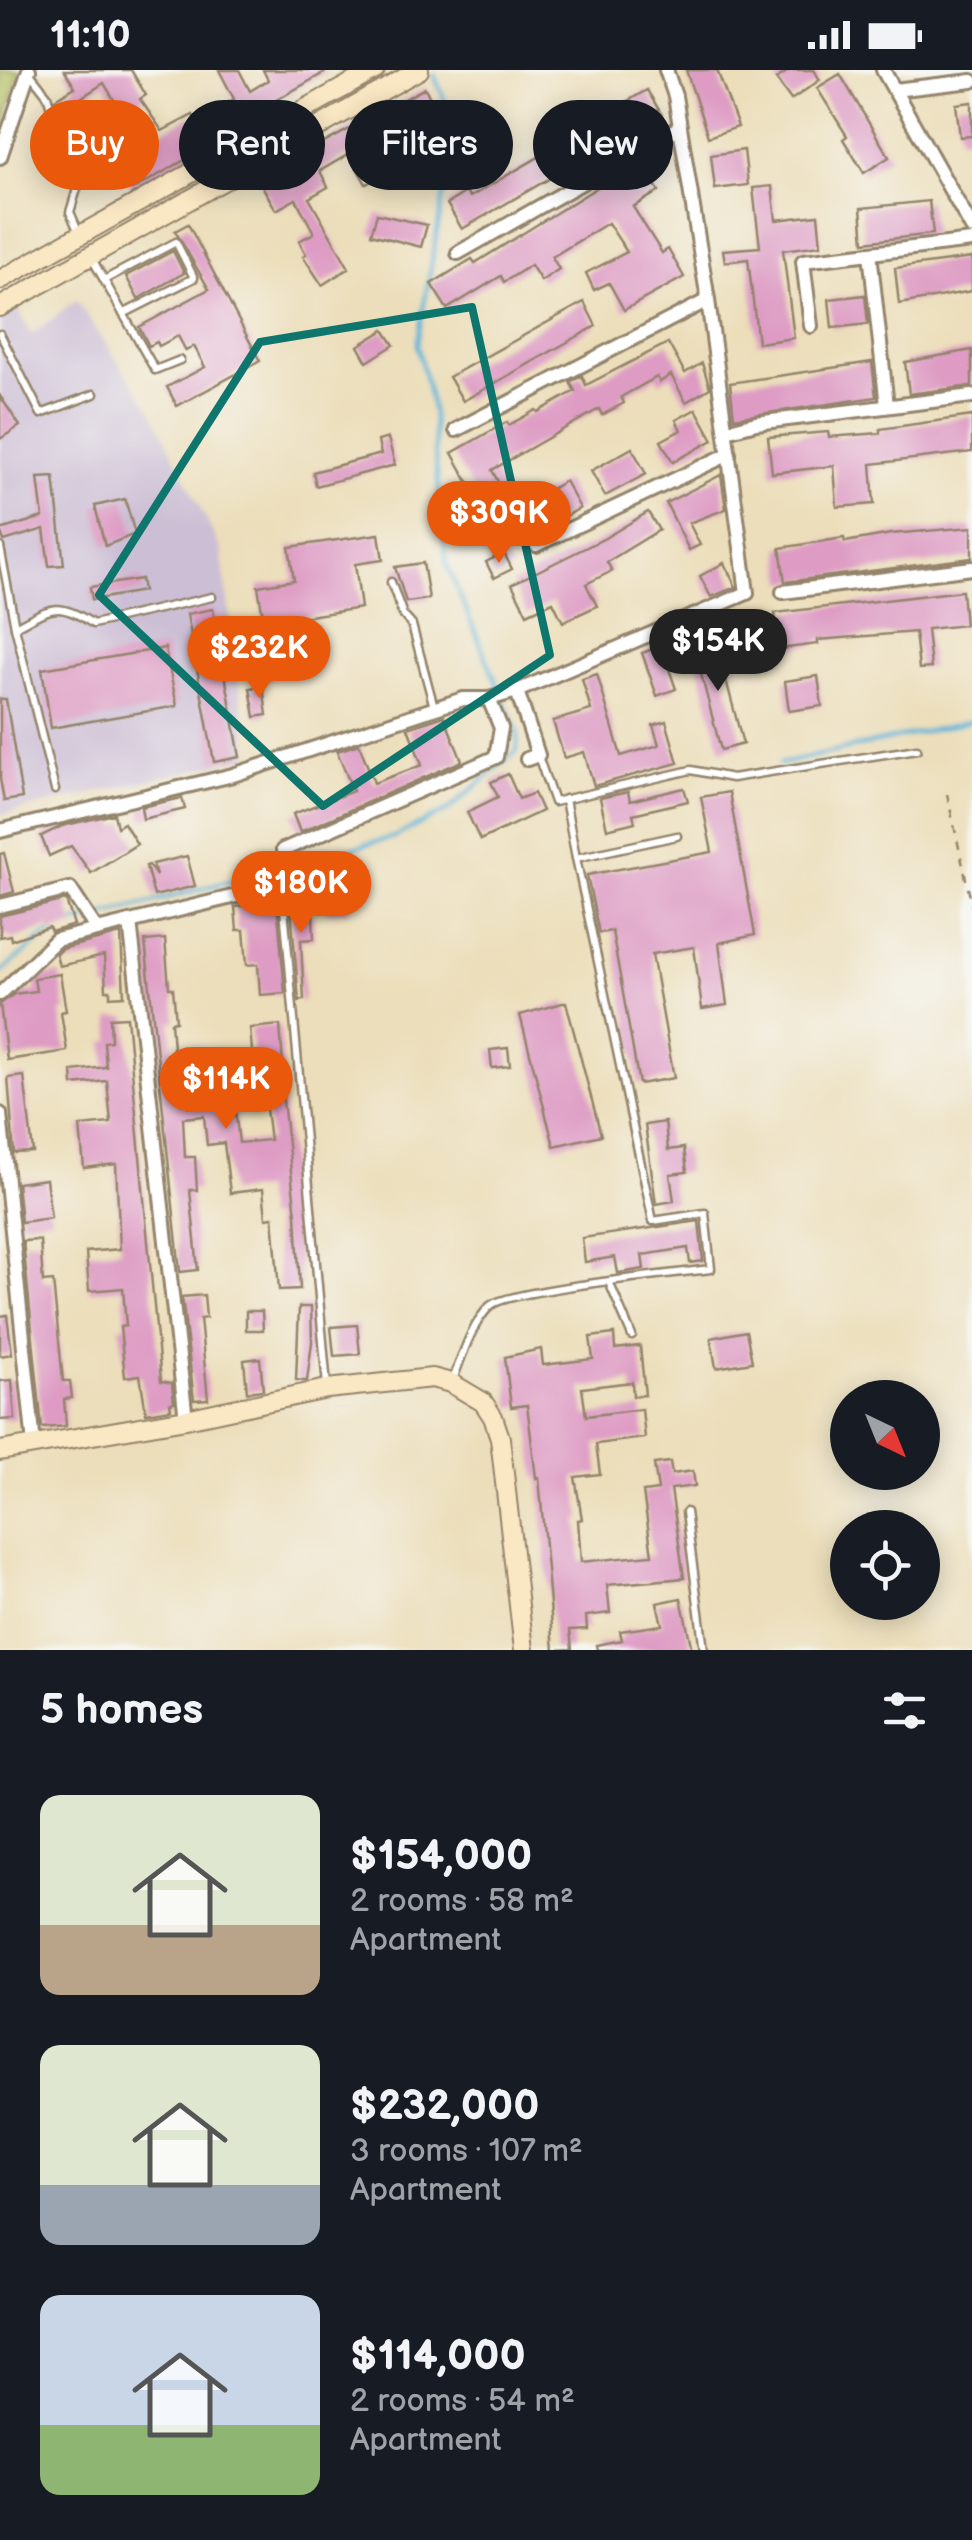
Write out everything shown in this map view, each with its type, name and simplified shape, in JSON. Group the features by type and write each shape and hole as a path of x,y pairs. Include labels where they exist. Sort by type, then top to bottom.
{"main road":[{"path":"322,100 375,70"},
{"path":"0,307 419,70"},
{"path":"325,113 329,121"},
{"path":"0,280 179,180"},
{"path":"0,1452 186,1420 328,1389 432,1378 451,1383 482,1402 493,1416 500,1438 524,1650"}],"street":[{"path":"0,832 234,775 463,698 489,700 747,593 708,300 680,127 666,70"},
{"path":"883,70 972,228"},
{"path":"0,157 29,71"},
{"path":"894,90 972,81"},
{"path":"458,254 680,127"},
{"path":"811,326 803,261 972,241"},
{"path":"870,253 888,406"},
{"path":"456,430 708,300"},
{"path":"726,431 756,422 972,396"},
{"path":"536,545 729,454"},
{"path":"783,592 972,568"},
{"path":"517,691 532,757"},
{"path":"0,994 56,940 92,923 130,922 282,884 287,878 283,850 496,757 501,728 489,700"},
{"path":"0,906 70,889 92,923"},
{"path":"130,922 186,1420"},
{"path":"0,1114 34,1445"}],"lane":[{"path":"29,71 47,95 77,190 70,212 80,236"},
{"path":"104,280 176,242 194,278 123,314"},
{"path":"91,256 155,370 180,360"},
{"path":"0,334 41,414 94,394"},
{"path":"0,547 15,627 55,790"},
{"path":"391,582 403,615 412,625 434,708"},
{"path":"15,627 46,610 72,609 94,624 212,596"},
{"path":"532,757 554,802 691,770 732,778 917,749"},
{"path":"451,1383 472,1333 492,1304 524,1294 712,1268 706,1214 653,1222 564,799"},
{"path":"576,858 677,836"},
{"path":"282,884 328,1389"},
{"path":"609,1282 632,1336"},
{"path":"686,1512 704,1650"}],"path":[{"path":"947,794 972,906"}],"highlighted area":[{"path":"472,307 550,655 323,806 99,595 260,342"}],"shaded area":[{"path":"76,300 152,411 221,549 249,757 0,815 0,319 18,308 31,335"}],"green space":[{"path":"0,70 20,70 0,140"}],"building":[{"path":"64,70 131,70 146,95 141,100 114,100 104,83 78,100 56,100 75,87"},
{"path":"219,70 239,70 250,91 268,80 263,70 329,70 276,100 232,100"},
{"path":"686,70 717,70 738,127 708,137"},
{"path":"790,70 814,70 820,80 791,100 776,79"},
{"path":"840,74 889,157 864,173 843,139 847,136 817,88"},
{"path":"425,88 431,100 403,100"},
{"path":"647,90 653,100 630,100"},
{"path":"972,102 972,136 960,137 956,104"},
{"path":"179,122 179,163 159,175 159,127 162,131"},
{"path":"345,132 345,156 325,168 325,142"},
{"path":"744,150 748,185 715,189 711,155"},
{"path":"533,160 533,188 462,229 447,204 466,192 470,197 482,190 513,190 513,172"},
{"path":"772,186 776,220 818,215 821,245 783,250 794,338 758,343 748,259 725,262 723,250 760,247 753,188"},
{"path":"264,190 323,190 309,198 349,268 322,285 303,256 306,254 299,241 314,233 296,199 276,210"},
{"path":"593,190 658,190 633,207 662,253 668,249 684,277 624,310 609,283 594,290 586,273 627,252 608,223 552,257 559,269 541,281 531,265 504,282 501,276 447,309 431,284 472,259 475,263"},
{"path":"929,201 933,234 864,242 861,208"},
{"path":"377,214 427,225 421,247 371,234"},
{"path":"188,224 260,361 177,406 167,387 205,367 194,346 186,351 178,336 159,346 157,342 149,346 139,327 209,289 175,231"},
{"path":"173,251 184,273 138,299 126,276"},
{"path":"972,258 972,291 899,304 895,268"},
{"path":"865,295 868,324 832,328 829,299"},
{"path":"584,302 596,326 463,401 449,377"},
{"path":"384,330 394,345 367,362 358,346"},
{"path":"668,343 685,373 702,363 710,388 686,402 671,375 660,382 657,377 621,397 624,403 602,415 599,409 492,470 513,511 565,481 580,508 496,550 483,525 494,519 483,498 469,505 465,496 474,492 452,453 575,391 570,382 582,376 586,385"},
{"path":"972,350 972,386 909,394 905,362"},
{"path":"872,362 876,397 734,418 730,383"},
{"path":"0,396 20,426 0,439"},
{"path":"696,409 713,440 673,462 661,441 681,430 676,420"},
{"path":"972,416 972,452 871,464 874,504 837,507 834,466 772,473 768,437 880,433 880,429"},
{"path":"388,438 395,465 316,486 313,472 381,454 378,441"},
{"path":"632,448 646,474 605,496 591,471"},
{"path":"721,475 726,509 689,523 700,545 689,550 666,503"},
{"path":"54,477 64,565 49,566 44,529 4,541 0,530 43,517 38,478"},
{"path":"125,499 135,534 105,546 95,506"},
{"path":"648,512 659,530 607,562 612,571 586,584 597,606 563,622 553,602 527,614 512,584"},
{"path":"972,527 972,558 785,582 780,548"},
{"path":"379,534 383,560 355,564 361,608 264,623 258,586 294,580 289,547"},
{"path":"504,553 512,569 494,578 486,562"},
{"path":"423,563 429,599 406,602 395,567"},
{"path":"724,563 736,587 711,597 700,576"},
{"path":"141,579 143,591 92,600 90,587"},
{"path":"962,591 965,625 927,629 931,668 919,669 915,632 818,640 818,644 779,649 775,613"},
{"path":"213,609 240,757 214,762 187,614"},
{"path":"715,638 743,744 721,750 693,644"},
{"path":"267,645 274,677 254,681 248,648"},
{"path":"661,646 676,689 657,696 642,653"},
{"path":"165,648 177,706 51,728 42,669"},
{"path":"597,674 621,756 659,745 653,725 666,721 678,763 594,786 584,752 564,758 553,721 591,710 582,679"},
{"path":"818,676 822,706 789,711 785,681"},
{"path":"263,686 267,715 255,717 250,688"},
{"path":"0,699 6,699 22,798 4,801 0,779"},
{"path":"444,716 462,761 300,832 293,814 353,791 337,751 359,744 374,783 422,765 408,728"},
{"path":"508,774 519,799 534,793 542,811 480,840 467,812 498,797 491,782"},
{"path":"684,788 688,801 633,814 635,822 607,829 600,798 628,792 630,801"},
{"path":"729,792 755,935 719,943 727,1005 702,1009 694,947 652,954 674,1078 639,1084 612,931 599,933 587,875 712,852 701,797"},
{"path":"182,798 185,809 143,819 141,807"},
{"path":"114,814 117,827 124,823 137,844 91,873 71,846 49,856 41,836 62,826"},
{"path":"4,853 14,892 0,896 0,854"},
{"path":"187,856 195,886 154,896 146,866 156,876 153,864"},
{"path":"348,886 350,911 327,912 325,887"},
{"path":"304,896 305,915 313,915 314,939 301,940 304,1000 299,1001 290,897"},
{"path":"66,900 74,925 51,932 49,927 11,940 10,935 0,937 0,916"},
{"path":"277,902 285,993 260,995 258,964 247,965 244,930 237,930 235,907"},
{"path":"121,934 124,996 110,997 110,990 106,990 104,956 59,966 56,954 61,949"},
{"path":"165,939 176,1021 171,1022 175,1075 186,1074 188,1106 234,1100 239,1143 270,1140 264,1094 256,1094 250,1028 280,1025 282,1092 300,1289 279,1290 273,1217 266,1218 263,1189 230,1193 224,1143 207,1145 204,1116 183,1118 185,1157 195,1157 197,1190 190,1190 198,1270 180,1272 145,941"},
{"path":"60,974 67,1051 7,1060 0,1004 14,994 36,991 34,978"},
{"path":"566,1002 601,1135 554,1146 520,1015"},
{"path":"127,1017 161,1381 172,1383 174,1402 170,1403 171,1409 146,1413 140,1375 125,1377 120,1327 126,1326 123,1288 89,1291 86,1252 120,1249 116,1164 84,1168 80,1126 111,1123 107,1081 73,1085 72,1071 106,1067 104,1042 111,1041 110,1018"},
{"path":"508,1048 510,1066 492,1068 490,1050"},
{"path":"24,1076 33,1152 14,1153 8,1078"},
{"path":"665,1122 668,1150 684,1148 687,1172 670,1174 674,1201 656,1204 645,1125"},
{"path":"46,1179 51,1218 21,1222 17,1183"},
{"path":"699,1221 703,1261 690,1263 688,1248 642,1255 644,1269 626,1272 618,1273 615,1257 585,1262 582,1238"},
{"path":"40,1240 43,1282 53,1281 63,1381 70,1381 72,1398 64,1399 66,1426 42,1428 23,1241"},
{"path":"204,1295 206,1318 200,1319 208,1399 194,1400 182,1297"},
{"path":"299,1307 311,1307 307,1381 296,1380"},
{"path":"246,1311 262,1311 263,1330 246,1330"},
{"path":"7,1315 12,1354 0,1356 0,1316"},
{"path":"357,1325 360,1354 334,1356 331,1327"},
{"path":"746,1331 752,1362 716,1368 711,1338"},
{"path":"614,1334 615,1349 640,1346 645,1395 633,1396 632,1382 582,1388 586,1416 642,1409 645,1438 596,1444 600,1474 575,1477 582,1519 578,1520 581,1562 652,1555 643,1492 658,1490 654,1464 670,1462 672,1474 693,1471 695,1486 671,1489 684,1578 607,1585 610,1613 586,1616 587,1629 570,1630 572,1649 554,1650 539,1477 536,1478 527,1405 511,1407 505,1357 541,1349 543,1365 593,1359 590,1337"},
{"path":"260,1358 263,1390 247,1392 244,1360"},
{"path":"12,1380 15,1419 0,1420 0,1381"},
{"path":"681,1598 692,1650 597,1650 596,1645 622,1640 620,1631 662,1625 657,1603"}],"waterway":[{"path":"290,865 394,837 447,811 517,751 518,733 447,565 433,412 417,344 456,126 434,75"},
{"path":"780,764 972,721"},
{"path":"73,923 281,867"},
{"path":"0,973 54,929"}]}
